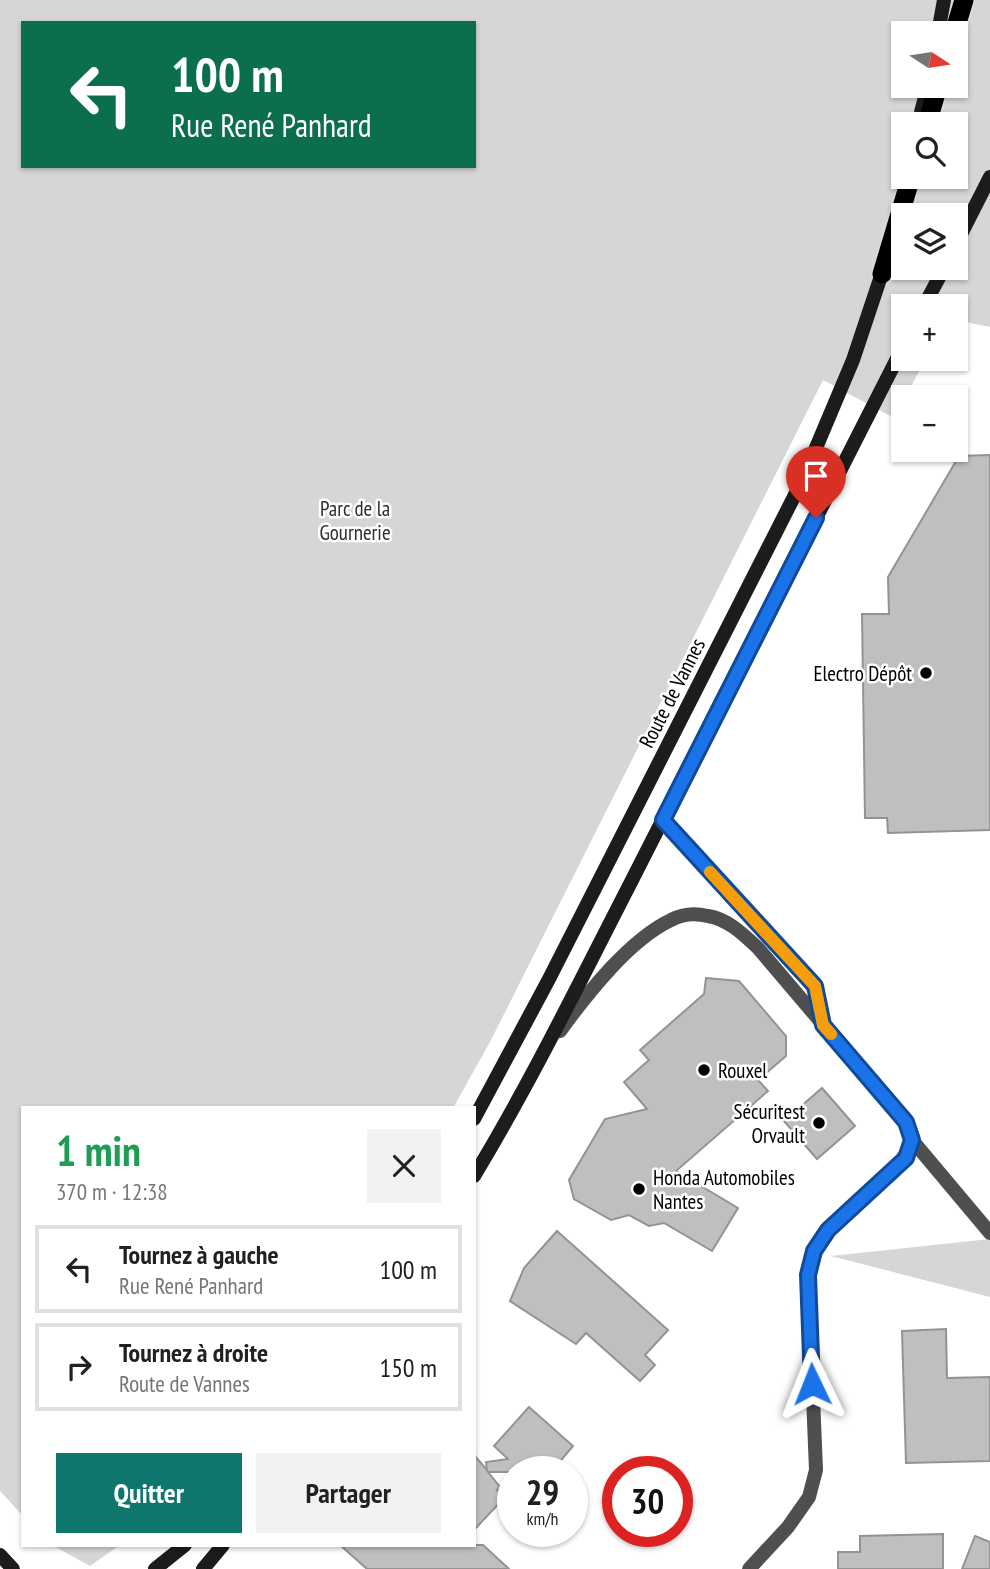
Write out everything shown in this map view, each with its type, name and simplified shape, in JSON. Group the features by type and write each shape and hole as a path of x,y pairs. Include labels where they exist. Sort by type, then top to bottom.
{"highway":[{"path":"958,21 964,0"},
{"path":"882,274 907,189"}],"main road":[{"path":"940,21 944,0"},
{"path":"968,220 990,177"},
{"name":"Route de Vannes","path":"476,1115 555,968 802,481 853,360 882,274 902,189"},
{"path":"476,1171 542,1054 891,371"},
{"path":"155,1569 182,1547"},
{"path":"203,1569 221,1547"},
{"path":"0,1555 13,1569"}],"street":[{"path":"663,820 818,983 823,1025"},
{"path":"542,1054 594,986 630,951 672,919 693,914 711,916 735,927 758,948 906,1122 912,1140 990,1233"},
{"path":"802,1000 818,983"},
{"path":"749,1569 788,1527 808,1497 816,1471 808,1275 814,1251 828,1230 906,1158 912,1140"}],"green space":[{"name":"Parc de la Gournerie","path":"0,0 990,0 990,327 968,322 968,294 891,294 891,371 919,371 912,385 891,385 891,416 823,380 490,1042 454,1106 21,1106 21,1514 0,1491"},
{"path":"990,1239 990,1297 831,1256"},
{"path":"56,1547 117,1547 90,1566"}],"building":[{"path":"990,455 990,830 888,833 887,818 865,818 862,614 889,614 888,577 955,462 968,462 968,456"},
{"path":"706,978 739,981 786,1036 786,1056 758,1080 768,1091 676,1171 738,1208 712,1251 664,1223 649,1226 629,1215 611,1220 574,1199 569,1180 605,1119 647,1109 624,1082 649,1060 640,1050 704,994"},
{"name":"Sécuritest Orvault","path":"822,1088 855,1126 817,1159 784,1121"},
{"path":"557,1231 668,1330 645,1355 655,1365 640,1381 586,1333 576,1344 510,1301 524,1268"},
{"path":"946,1329 947,1378 990,1377 990,1461 906,1463 902,1331"},
{"path":"529,1407 573,1446 565,1456 505,1456 494,1446"},
{"path":"476,1457 487,1470 486,1462 497,1460 497,1472 488,1472 497,1483 497,1506 476,1528"},
{"path":"943,1534 943,1569 838,1569 838,1552 860,1552 860,1536"},
{"path":"975,1536 990,1542 990,1569 962,1569"},
{"path":"483,1545 509,1569 367,1569 342,1547"}],"slow traffic":[{"path":"710,872 815,986 823,1025 831,1034"}],"place":[{"name":"Electro Dépôt","path":"926,673"},
{"name":"Rouxel","path":"704,1070"},
{"name":"Sécuritest Orvault","path":"819,1123"},
{"name":"Honda Automobiles Nantes","path":"639,1189"}],"route":[{"path":"812,1384 808,1275 814,1251 828,1230 906,1158 912,1140 906,1122 823,1025 815,986 663,820 816,518"}]}
